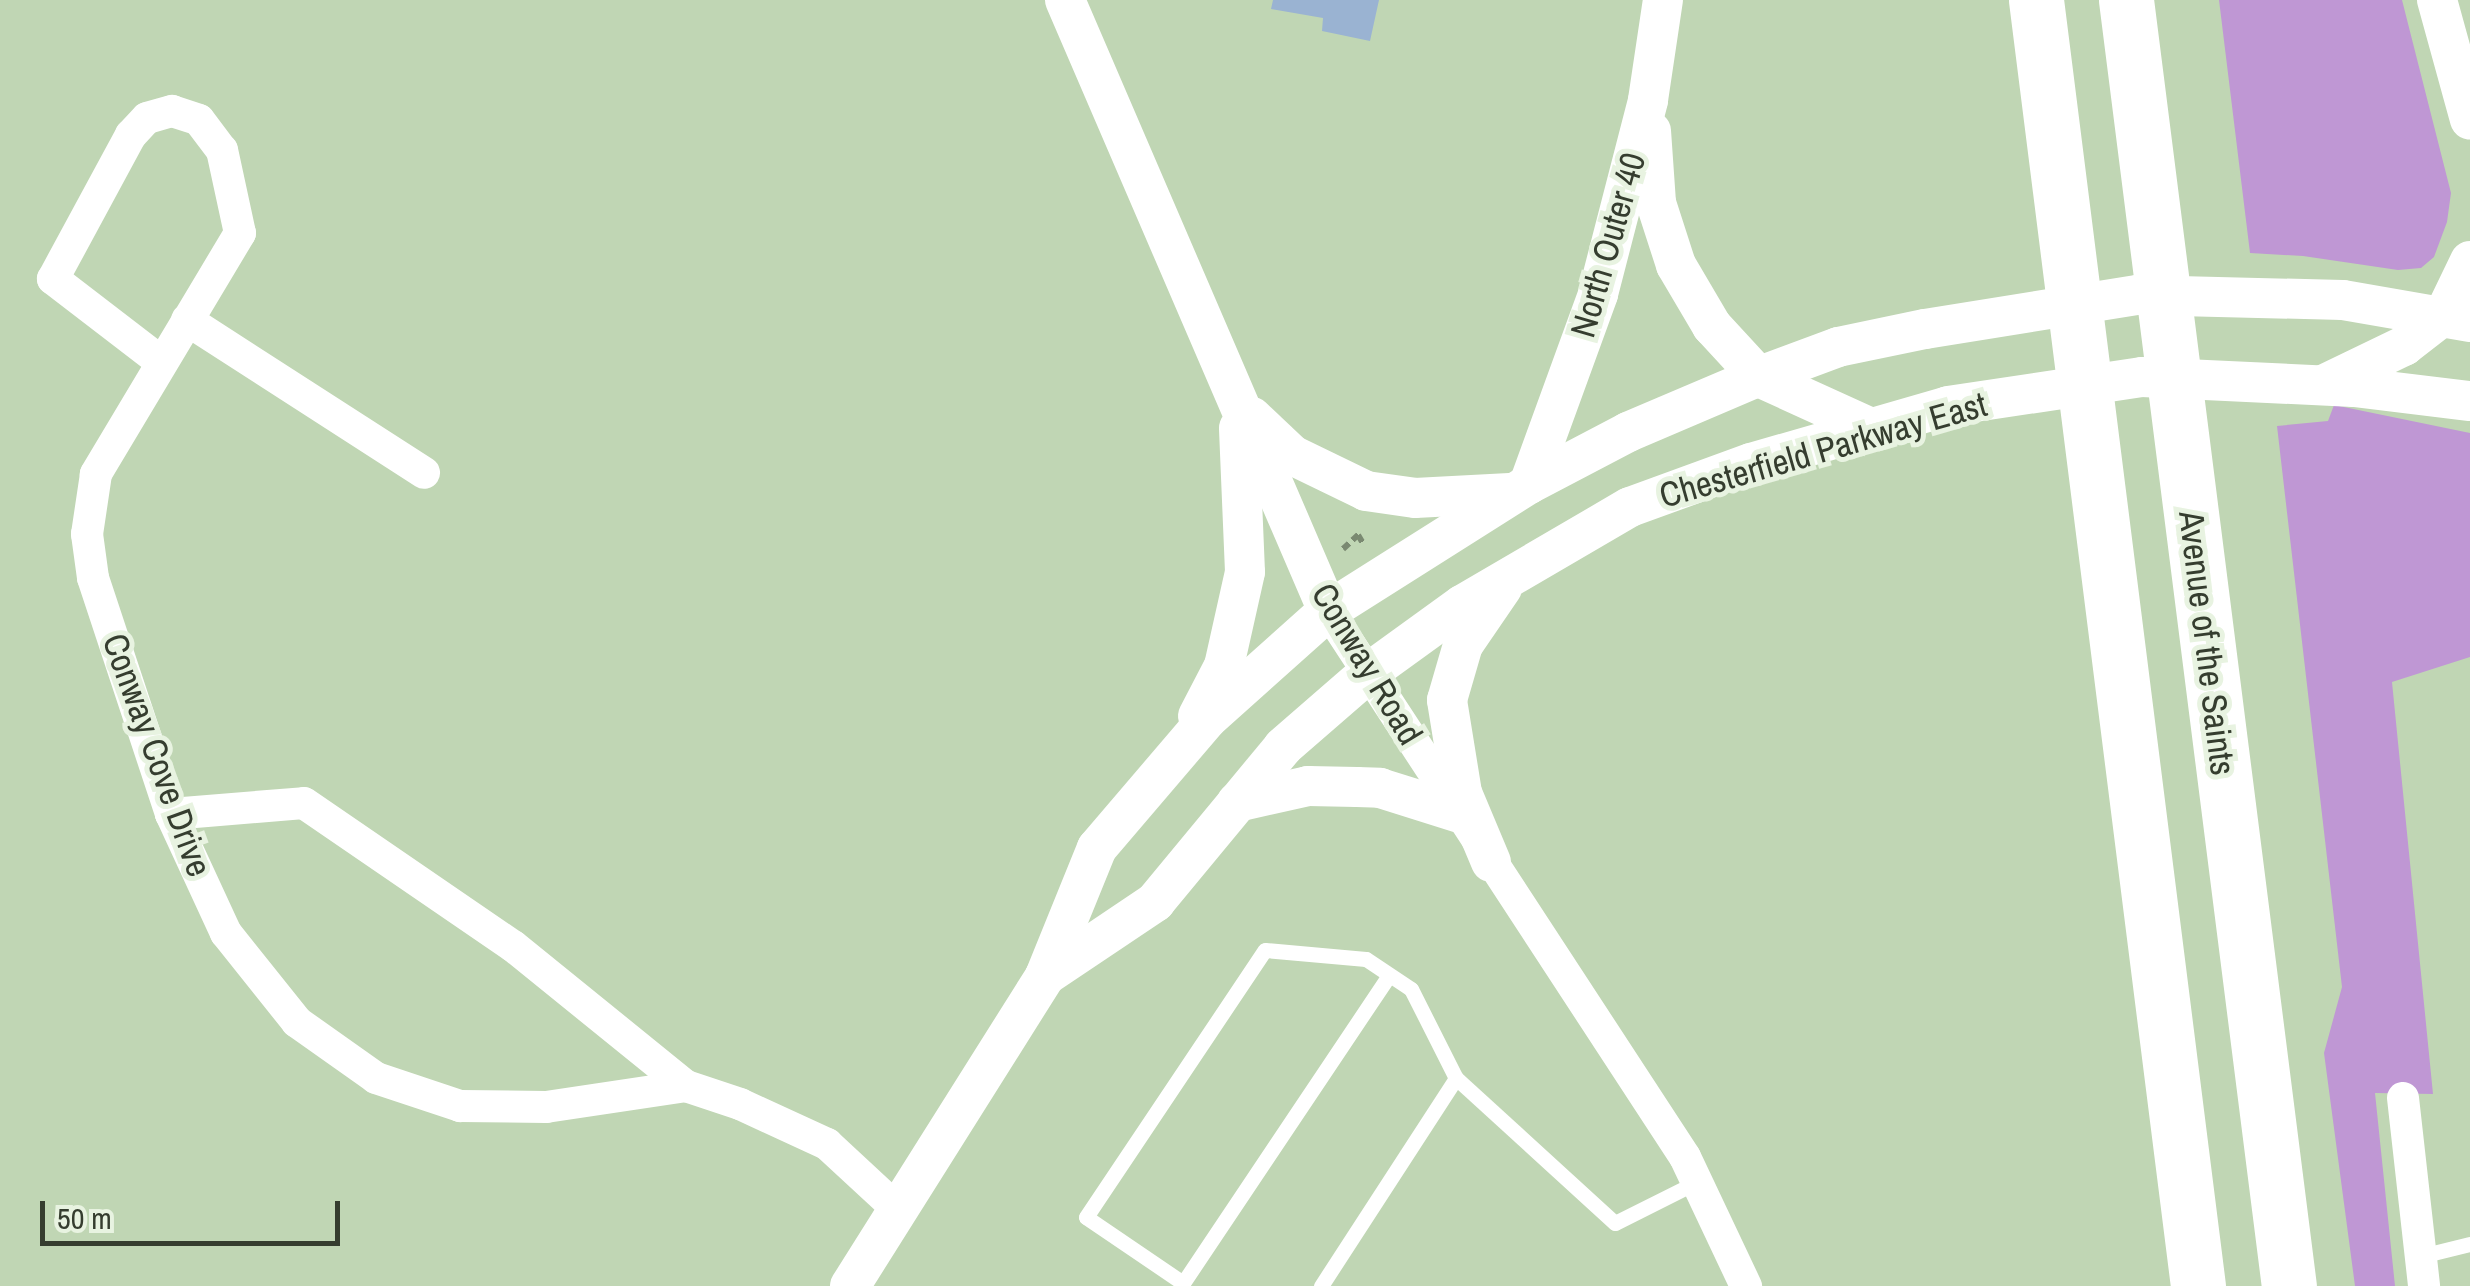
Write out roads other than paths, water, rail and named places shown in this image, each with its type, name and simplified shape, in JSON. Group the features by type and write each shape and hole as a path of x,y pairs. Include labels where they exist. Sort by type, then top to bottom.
{"highway":[{"path":"2036,0 2198,1286"},
{"name":"Avenue of the Saints","path":"2126,0 2288,1286"}],"street":[{"name":"Conway Road","path":"1066,0 1328,611 1699,1181 1746,1286"},
{"path":"2438,0 2470,120"},
{"name":"North Outer 40","path":"1521,488 1598,294 1648,100 1660,19"},
{"path":"1648,100 1656,203 1676,265 1712,326 1758,376 1871,428"},
{"name":"Conway Cove Drive","path":"160,361 53,278 130,135 148,118 172,110 199,120 222,150 240,233 160,361 96,474 87,534 93,578 171,814 226,932 297,1022 376,1078 460,1106 546,1107 686,1086 740,1104 827,1144 896,1208"},
{"path":"2344,381 2457,319 2470,261"},
{"name":"Chesterfield Parkway East","path":"850,1286 1045,976 1097,848 1207,718 1328,611 1521,488 1628,432 1758,376 1838,347 1925,329 2138,295 2343,300 2457,319"},
{"path":"187,320 424,473"},
{"name":"Chesterfield Parkway East","path":"1045,976 1154,902 1283,747 1368,673 1510,576 1630,507 1751,463 1948,406 2142,377 2344,381 2470,400"},
{"path":"1238,404 1292,455 1366,491 1414,498 1521,488"},
{"path":"1182,748 1224,666 1245,572 1238,404"},
{"path":"1492,862 1462,793 1447,700 1463,645 1510,576"},
{"path":"1237,802 1308,786 1380,788 1460,812"},
{"path":"171,814 304,802 513,946 686,1086"},
{"path":"2403,1098 2422,1271"}],"lane":[{"path":"1645,0 1660,19"},
{"path":"1389,975 1182,1284 1086,1216 1264,950 1366,959 1412,988 1456,1078 1615,1223 1699,1181"},
{"path":"1321,1286 1456,1078"},
{"path":"2422,1271 2470,1244"}]}
